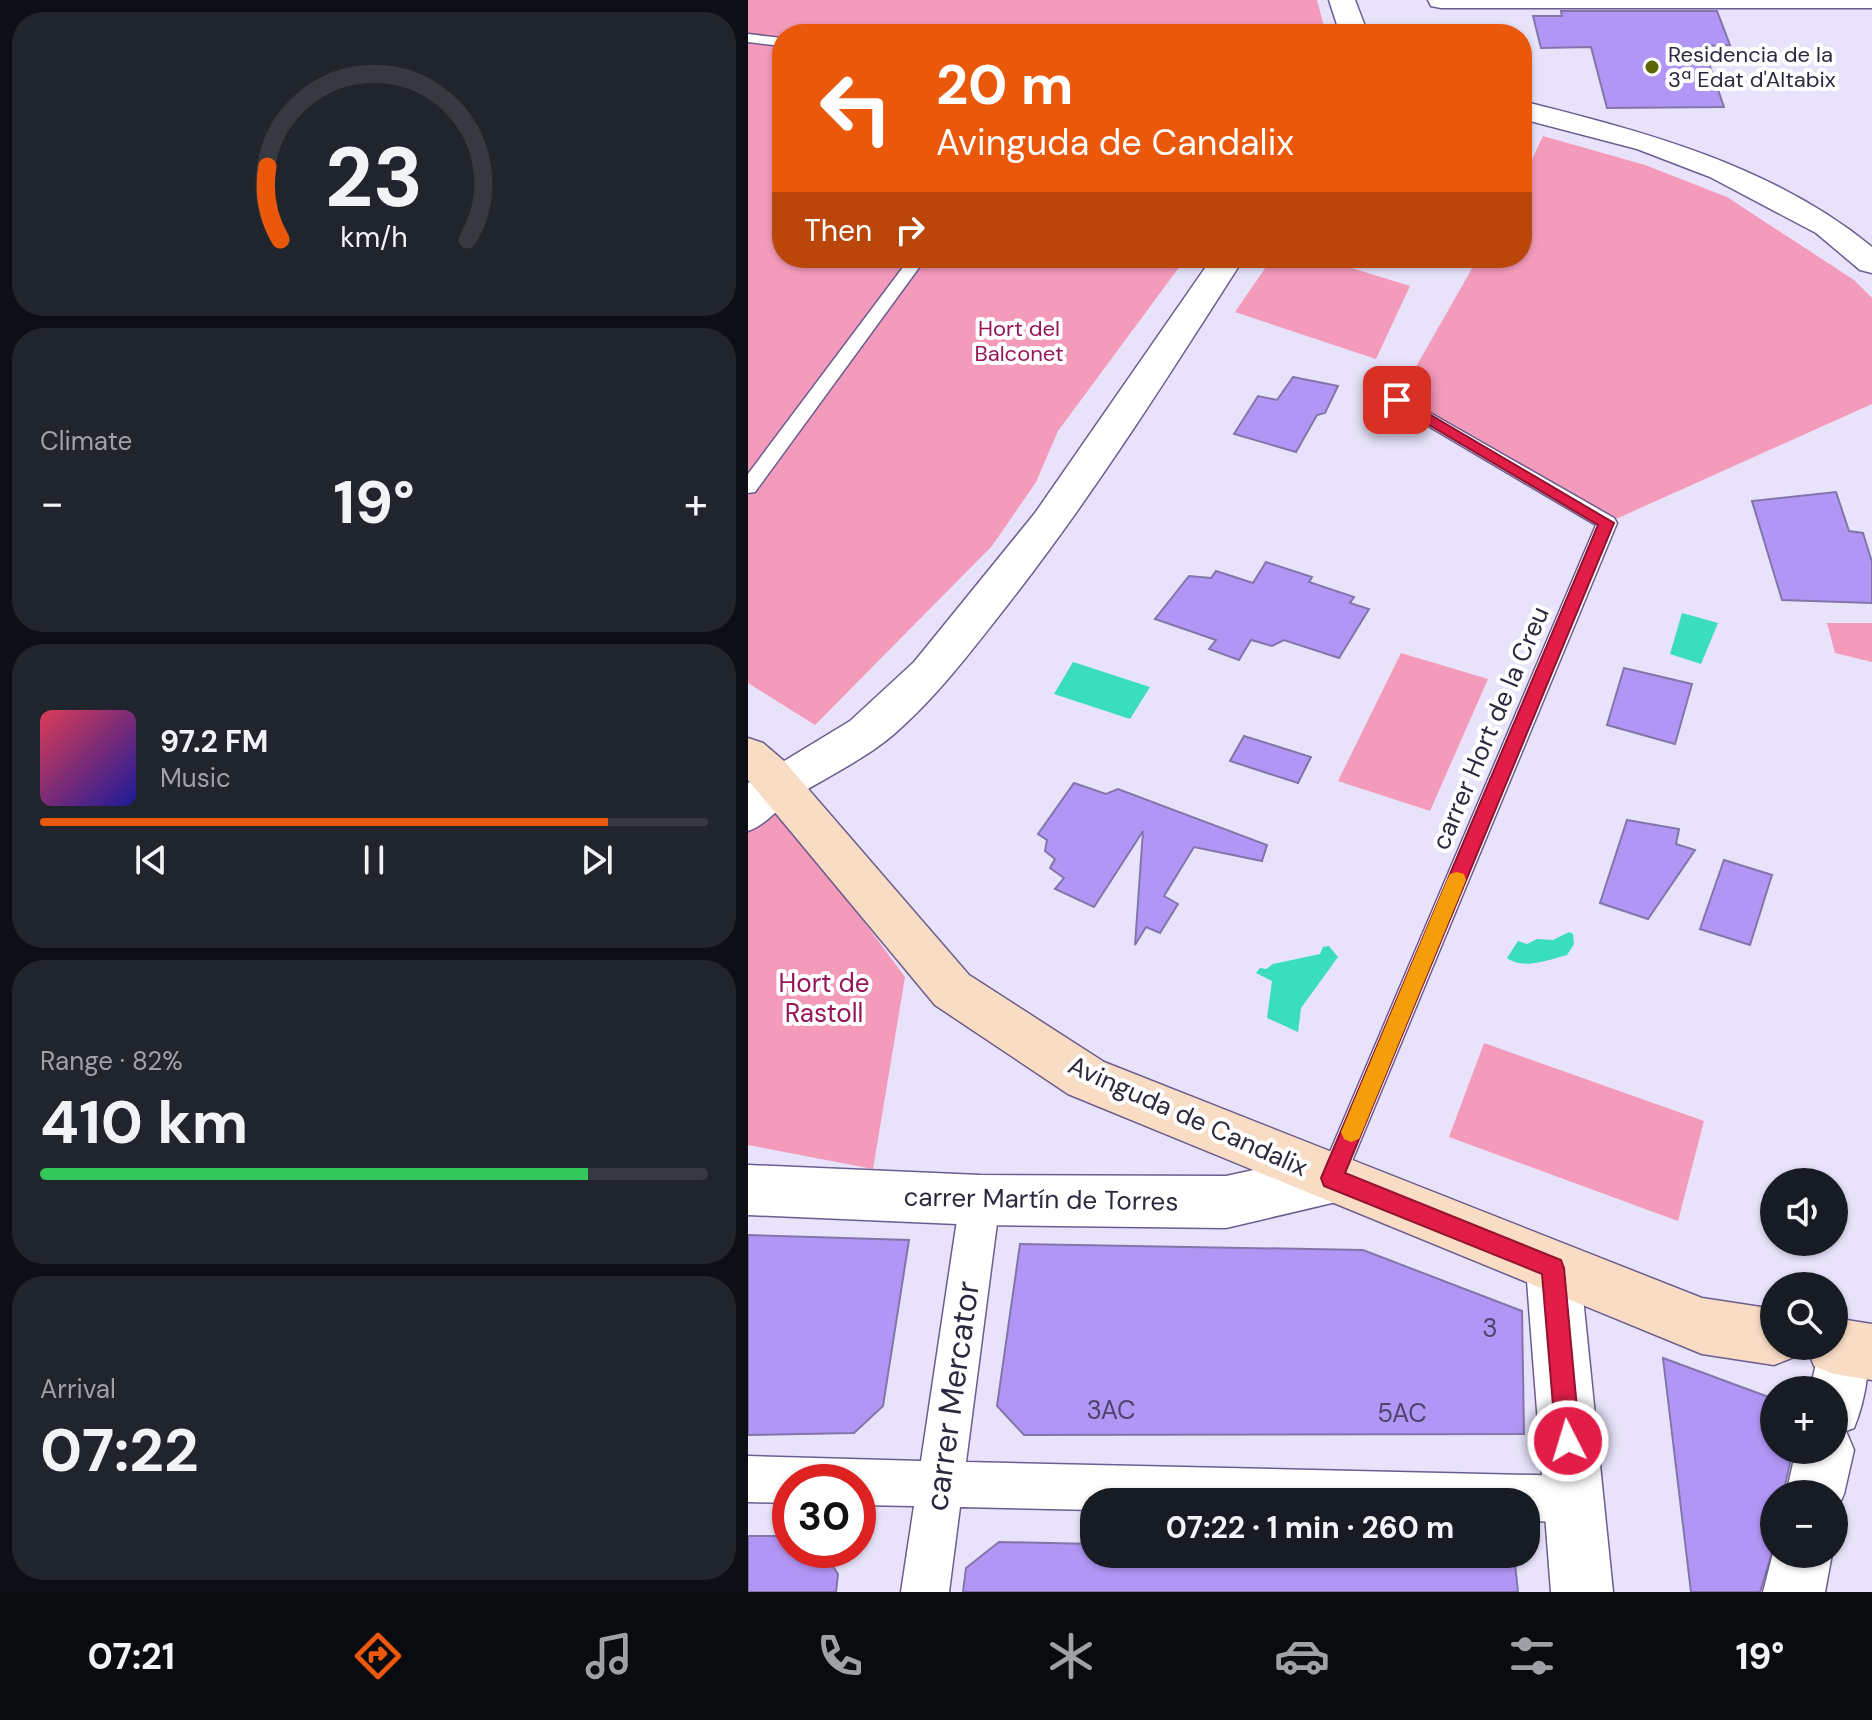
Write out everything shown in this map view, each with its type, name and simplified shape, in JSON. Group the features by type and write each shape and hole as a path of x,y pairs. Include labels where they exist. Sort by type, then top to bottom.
{"main road":[{"name":"Avinguda de Candalix","path":"758,784 952,990 1086,1078 1702,1326 1760,1335"}],"street":[{"path":"1342,0 1350,24"},
{"path":"1358,0 1366,24"},
{"path":"1441,0 1872,0"},
{"path":"1532,113 1648,143 1721,171 1827,226 1872,263"},
{"path":"758,784 822,762 868,732 928,674 1087,473 1221,268"},
{"name":"carrer Martín de Torres","path":"748,1190 980,1200 1226,1202 1332,1178"},
{"name":"carrer Mercator","path":"925,1592 980,1200"},
{"path":"1553,1268 1582,1592"},
{"path":"1843,1376 1851,1348"},
{"path":"748,1479 772,1480"},
{"path":"876,1482 1574,1499"},
{"path":"1794,1592 1799,1568"}],"lane":[{"path":"748,38 772,41"},
{"path":"748,487 911,268"},
{"name":"carrer Hort de la Creu","path":"1332,1178 1607,523 1397,400"}],"green space":[{"name":"Hort del Balconet","path":"748,0 1317,0 1323,24 772,24 772,268 1179,268 1058,431 1036,482 992,546 815,725 748,683"},
{"path":"1543,136 1645,165 1727,197 1854,280 1872,298 1872,404 1607,523 1397,400 1472,268 1532,268 1532,160"},
{"path":"1265,268 1352,268 1410,286 1376,359 1235,312"},
{"path":"1827,623 1872,623 1872,662 1835,653"},
{"path":"1401,653 1488,679 1430,811 1338,781"},
{"name":"Hort de Rastoll","path":"748,782 776,803 905,977 873,1169 748,1145"},
{"path":"1484,1043 1704,1121 1678,1221 1449,1137"}],"shaded area":[{"path":"1682,613 1718,623 1701,664 1670,654"},
{"path":"1073,662 1150,687 1130,719 1054,694"},
{"path":"1569,932 1573,934 1574,944 1567,955 1528,964 1507,958 1518,941 1527,944 1537,939 1553,940"},
{"path":"1329,946 1338,957 1301,1008 1298,1032 1267,1018 1272,981 1256,973 1260,968 1320,954 1323,947"}],"building":[{"name":"Residencia de la 3ª Edat d'Altabix","path":"1561,11 1717,11 1730,45 1703,46 1724,107 1607,108 1591,47 1541,48 1533,16 1562,16"},
{"path":"1293,377 1338,386 1325,413 1317,415 1296,452 1234,434 1258,396 1277,400"},
{"path":"1836,492 1849,531 1863,533 1872,562 1872,603 1782,600 1752,501"},
{"path":"1266,562 1312,577 1309,582 1354,597 1350,603 1369,609 1339,658 1284,640 1272,646 1251,640 1239,660 1209,649 1216,640 1155,619 1189,576 1211,578 1216,571 1253,583"},
{"path":"1624,668 1692,684 1675,744 1607,725"},
{"path":"1244,736 1311,757 1298,783 1230,761"},
{"path":"1074,783 1106,794 1118,789 1267,845 1262,861 1194,847 1164,896 1178,904 1160,933 1146,927 1135,945 1143,831 1094,907 1055,889 1064,878 1050,868 1055,859 1045,851 1047,840 1038,834"},
{"path":"1627,820 1679,829 1676,844 1695,850 1648,919 1600,903"},
{"path":"1724,860 1772,875 1750,945 1700,929"},
{"path":"748,1235 909,1240 883,1406 854,1433 748,1435"},
{"path":"1020,1244 1363,1250 1522,1311 1524,1434 1024,1435 997,1406"},
{"path":"1663,1358 1760,1394 1760,1464 1790,1464 1786,1480 1760,1480 1760,1568 1767,1568 1760,1592 1691,1592"},
{"path":"748,1536 772,1536 772,1568 834,1568 838,1574 836,1592 748,1592"},
{"path":"999,1542 1080,1544 1080,1568 1515,1568 1518,1592 963,1592 966,1568"}],"slow traffic":[{"path":"1351,1132 1457,880"}],"place":[{"name":"Residencia de la 3ª Edat d'Altabix","path":"1652,67"}],"route":[{"path":"1397,400 1607,523 1332,1178 1553,1268 1568,1441"}]}
